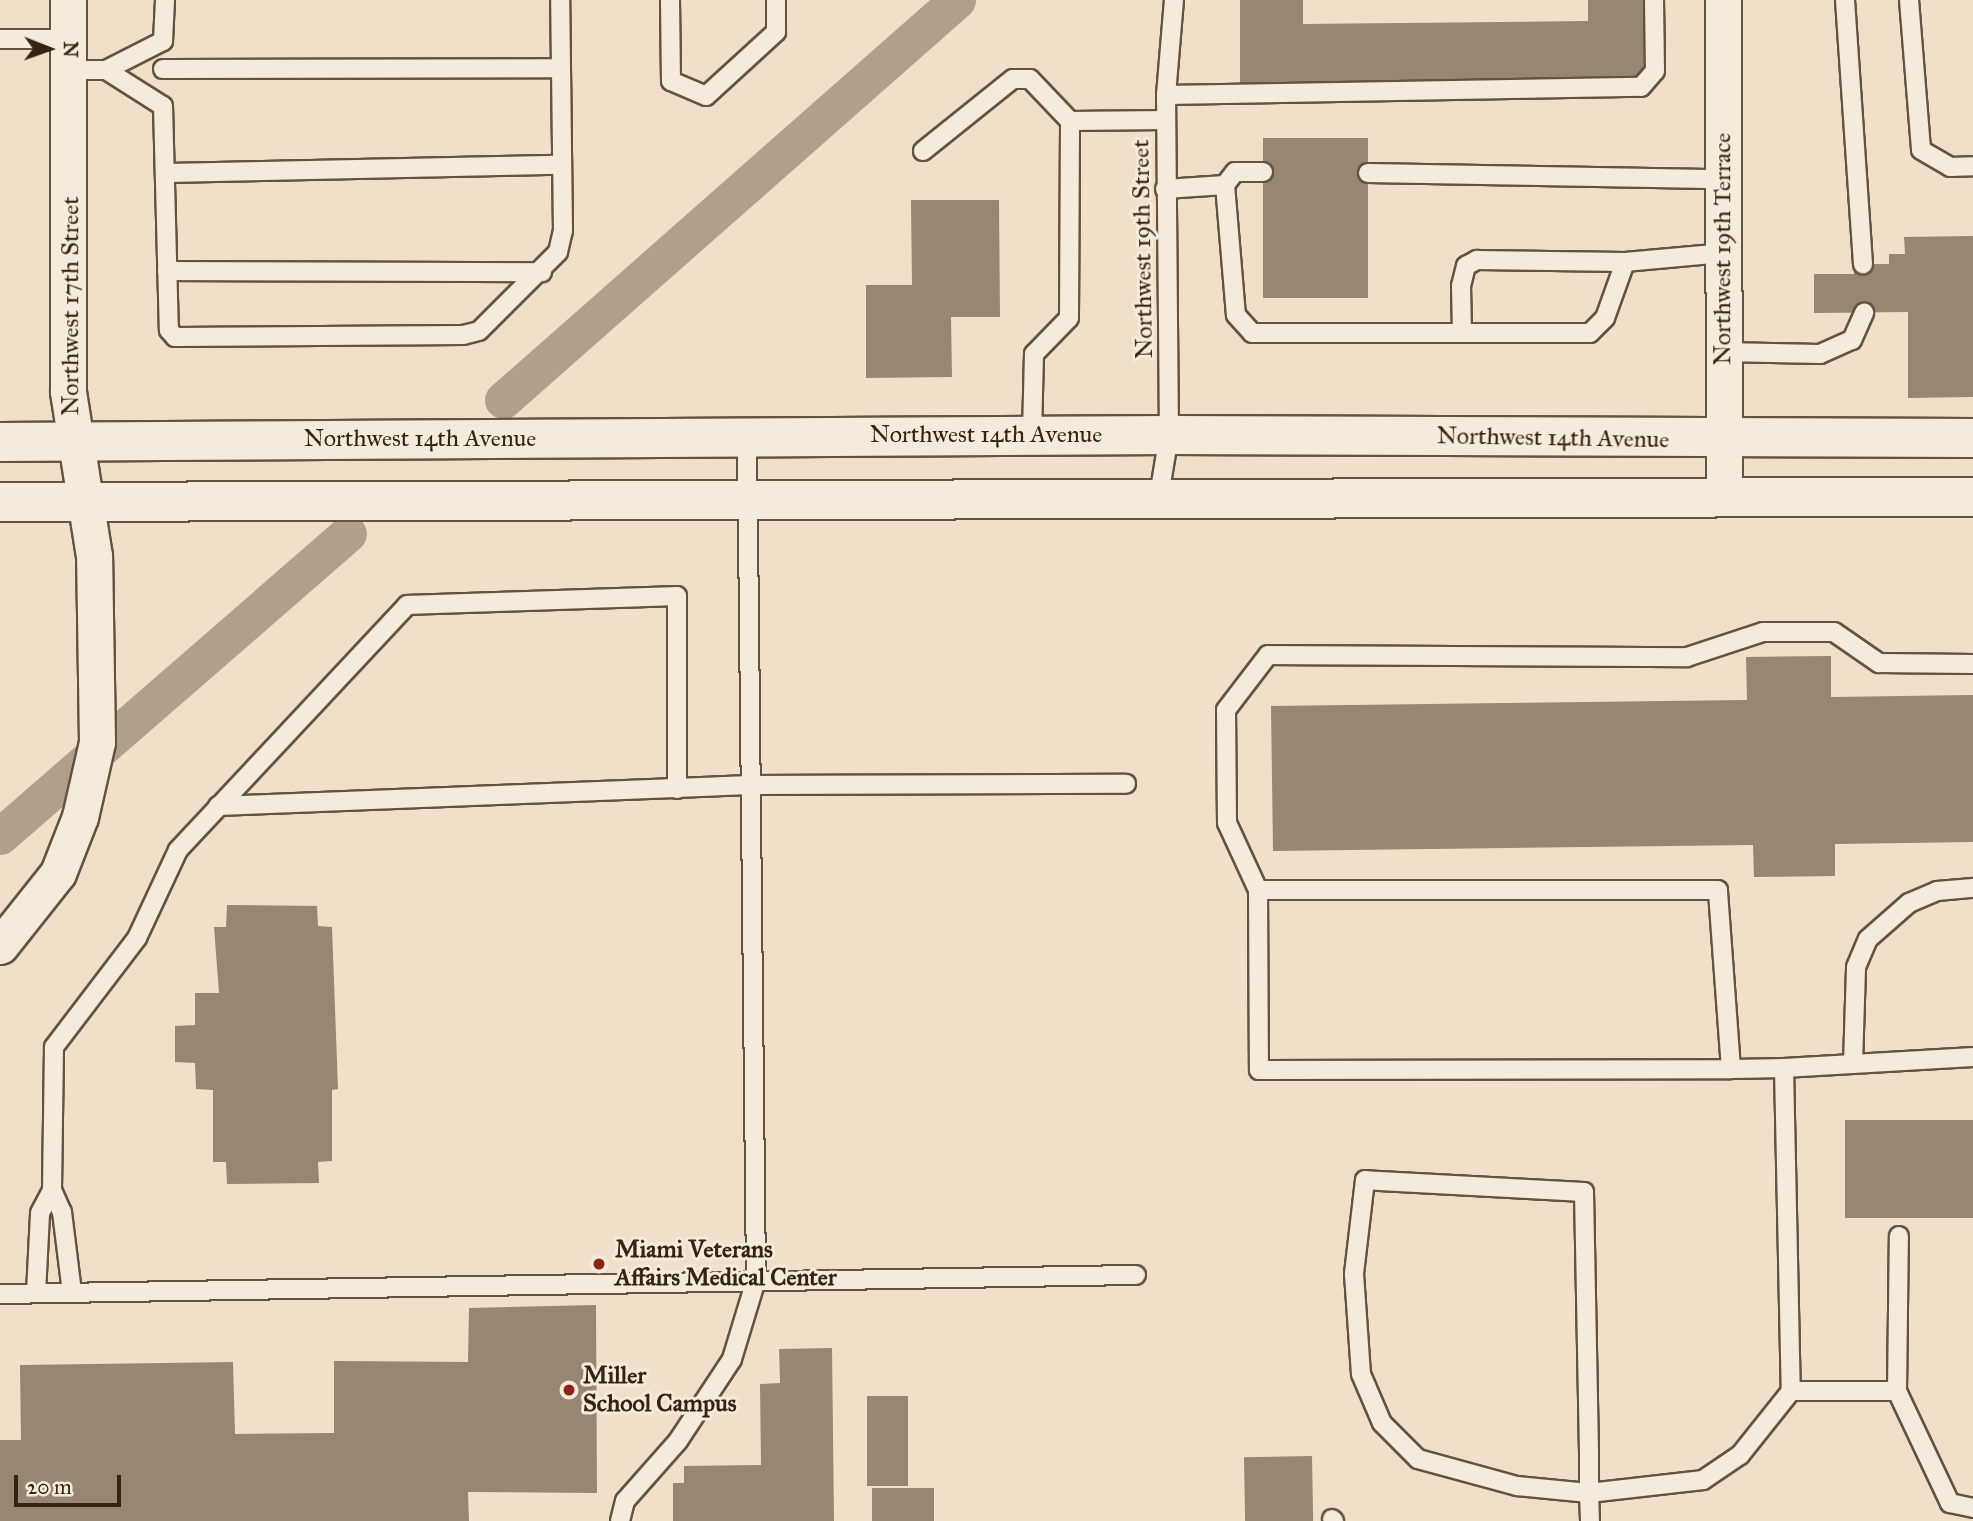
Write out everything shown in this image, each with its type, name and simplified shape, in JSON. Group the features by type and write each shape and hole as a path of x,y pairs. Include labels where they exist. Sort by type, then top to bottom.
{"street":[{"name":"Northwest 17th Street","path":"0,946 58,873 80,817 97,742 94,556 68,391 68,0"},
{"name":"Northwest 19th Terrace","path":"1723,0 1724,498"},
{"name":"Northwest 14th Avenue","path":"0,442 1032,435 1973,438"},
{"path":"0,502 1159,496 1973,497"}],"lane":[{"path":"165,0 163,106 169,330 186,338 463,335 479,331 542,272 558,252 563,231 560,0"},
{"path":"670,0 671,81 706,96 776,32 776,0"},
{"name":"Northwest 19th Street","path":"1159,496 1169,435 1166,95 1174,0"},
{"path":"1166,95 1641,87 1655,71 1654,0"},
{"path":"1845,0 1863,264"},
{"path":"1909,0 1921,150 1950,167 1973,166"},
{"path":"0,39 68,54 106,70 163,106"},
{"path":"106,70 163,41"},
{"path":"163,69 561,68"},
{"path":"923,151 1013,79 1030,79 1070,121 1069,318 1034,354 1032,435"},
{"path":"1070,121 1166,120"},
{"path":"165,173 562,165"},
{"path":"1263,172 1235,172 1225,186 1236,315 1252,333 1590,333 1605,318 1625,262"},
{"path":"1368,173 1723,179"},
{"path":"1166,189 1225,186"},
{"path":"1462,333 1461,286 1466,266 1477,260 1625,262 1723,253"},
{"path":"167,271 542,272"},
{"path":"1723,352 1820,354 1852,340 1864,313"},
{"path":"620,1521 625,1500 678,1441 732,1359 755,1280 747,437"},
{"path":"36,1293 40,1213 51,1190 54,1047 137,938 178,850 407,605 677,596 677,789"},
{"path":"1973,664 1879,663 1834,632 1763,632 1687,657 1268,655 1226,710 1227,823 1258,890 1259,1070 1731,1069 1973,1057"},
{"path":"218,806 750,785 1126,784"},
{"path":"1853,1064 1853,987 1868,939 1909,904 1937,891 1973,888"},
{"path":"1258,890 1718,890 1731,1069"},
{"path":"1590,1521 1589,1493 1584,1192 1365,1181 1354,1274 1362,1374 1382,1423 1418,1459 1517,1486 1589,1493 1703,1480 1740,1455 1791,1391 1784,1068"},
{"path":"51,1190 62,1212 72,1292"},
{"path":"1899,1236 1897,1391 1950,1503 1973,1508"},
{"path":"0,1294 1136,1275"},
{"path":"1791,1391 1897,1391"}],"building":[{"path":"1240,0 1303,0 1303,24 1588,21 1588,0 1647,0 1648,78 1240,85"},
{"path":"1263,138 1368,138 1368,298 1263,298"},
{"path":"911,200 999,200 1000,317 951,317 952,377 866,378 866,285 912,285"},
{"path":"1973,236 1973,397 1908,398 1908,312 1814,313 1814,274 1854,274 1854,264 1889,264 1889,254 1905,254 1904,237"},
{"path":"1831,656 1831,697 1973,695 1973,842 1835,844 1835,876 1754,877 1753,845 1273,851 1271,706 1747,700 1746,657"},
{"path":"227,905 317,906 318,926 332,927 338,1089 332,1090 332,1161 318,1162 319,1183 227,1184 226,1162 213,1162 213,1090 196,1089 195,1063 175,1062 175,1026 195,1025 195,993 219,993 214,927 226,927"},
{"path":"1845,1120 1973,1120 1973,1218 1845,1218"},
{"path":"596,1305 597,1493 468,1492 469,1521 0,1521 0,1440 21,1440 20,1365 233,1362 235,1434 334,1433 334,1361 468,1362 469,1308"},
{"path":"832,1348 834,1521 673,1521 673,1483 684,1483 684,1466 761,1465 760,1384 780,1383 779,1349"},
{"path":"867,1396 908,1396 908,1486 867,1486"},
{"path":"1312,1456 1313,1521 1245,1521 1244,1457"},
{"path":"872,1488 934,1488 934,1521 872,1521"}],"waterway":[{"path":"503,400 957,0"},
{"path":"0,836 348,534"}],"place":[{"name":"Miami Veterans Affairs Medical Center","path":"599,1264"},
{"name":"Miller School Campus","path":"569,1390"}]}
